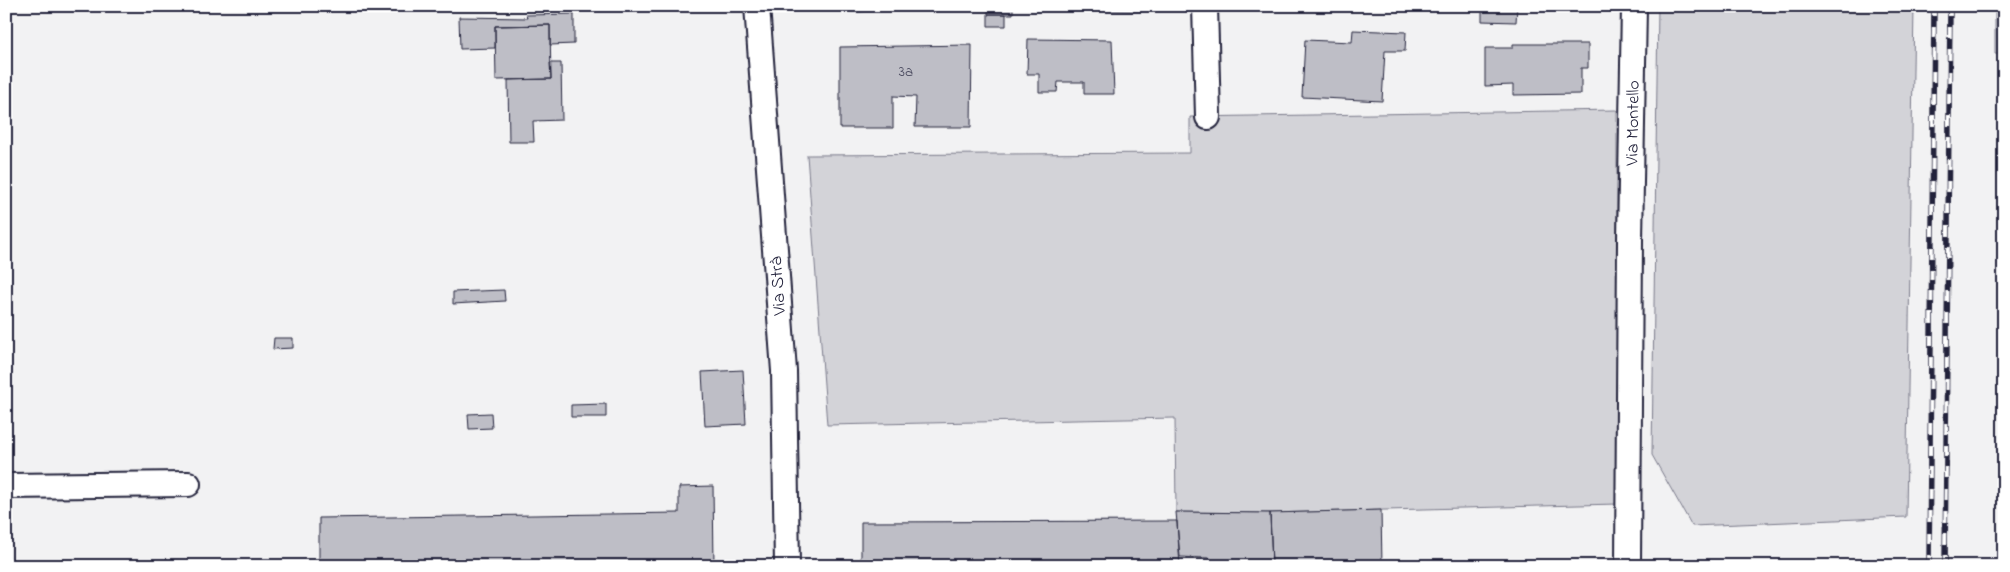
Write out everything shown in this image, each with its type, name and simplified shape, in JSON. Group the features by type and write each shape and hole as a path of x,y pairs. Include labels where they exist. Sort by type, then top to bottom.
{"street":[{"name":"Via Strà","path":"757,6 784,371 787,566"},
{"path":"1205,6 1208,117"},
{"name":"Via Montello","path":"1628,566 1634,6"},
{"path":"6,486 188,484"}],"shaded area":[{"path":"1658,6 1914,6 1906,517 1692,526 1652,455"},
{"path":"1995,6 2004,6 2004,54 1995,54"},
{"path":"1617,110 1617,504 1270,513 1176,512 1175,418 827,425 807,155 1190,153 1190,117"}],"building":[{"path":"851,6 940,6 940,9 851,12"},
{"path":"988,6 1013,6 1013,14 988,14"},
{"path":"1090,6 1143,6 1143,11 1089,10"},
{"path":"1439,6 1517,6 1516,22 1482,21 1482,9"},
{"path":"1544,6 1610,6 1610,10 1544,8"},
{"path":"574,14 574,44 550,45 550,25 495,26 495,48 460,49 459,17 527,18 526,15"},
{"path":"988,14 1006,14 1006,26 988,26"},
{"path":"550,25 551,79 496,80 495,26"},
{"path":"1353,30 1406,32 1405,51 1385,51 1382,101 1302,97 1305,40 1352,42"},
{"path":"1028,39 1112,40 1114,94 1084,94 1084,82 1058,82 1057,92 1039,92 1039,74 1027,74"},
{"path":"1513,44 1588,44 1588,68 1581,68 1581,94 1513,95 1513,85 1485,86 1485,48 1513,48"},
{"path":"972,45 971,127 915,127 916,97 893,96 893,128 840,128 840,47"},
{"path":"550,63 561,63 562,120 533,121 534,142 509,142 508,80 551,79"},
{"path":"504,290 505,301 453,304 453,292"},
{"path":"274,338 293,338 293,348 273,349"},
{"path":"743,370 746,424 705,426 702,372"},
{"path":"606,404 606,417 571,417 571,405"},
{"path":"491,413 492,428 469,429 468,414"},
{"path":"713,486 714,566 319,566 319,518 679,513 679,487"},
{"path":"1381,510 1382,566 1272,566 1270,513"},
{"path":"1176,512 1270,513 1272,566 1211,566 1210,558 1180,557"},
{"path":"1177,521 1180,566 861,566 861,522"}],"railway":[{"path":"1929,566 1934,6"},
{"path":"1945,566 1950,6"}]}
